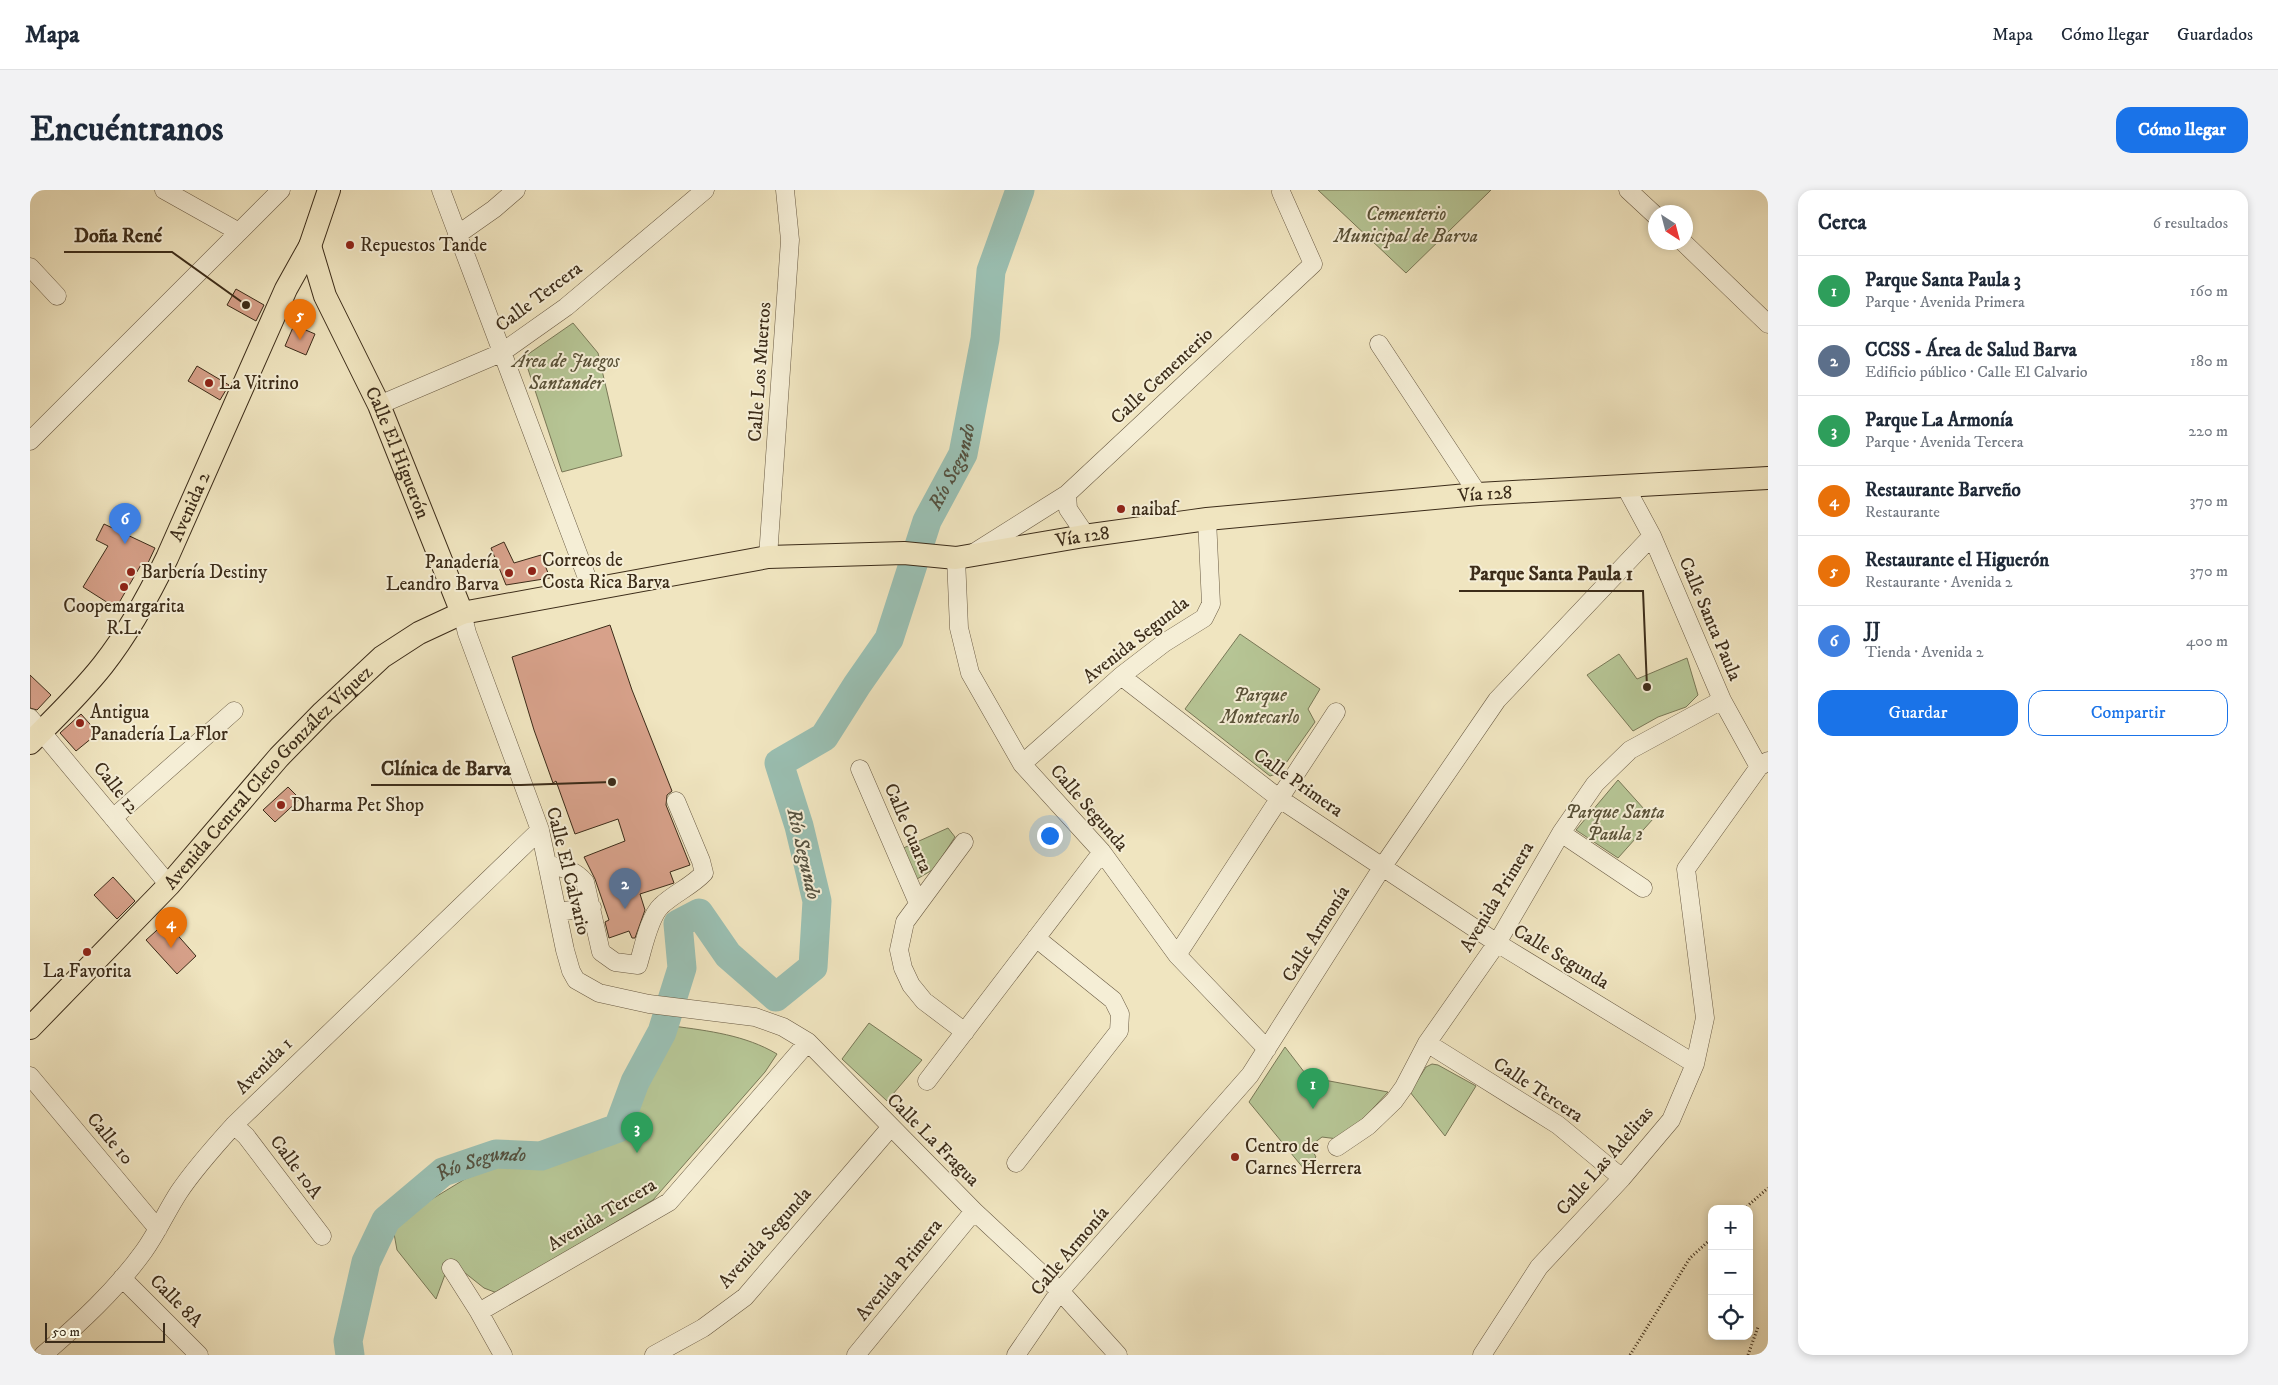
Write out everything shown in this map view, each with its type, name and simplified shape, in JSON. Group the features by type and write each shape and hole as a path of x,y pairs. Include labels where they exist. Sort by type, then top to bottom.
{"main road":[{"name":"Avenida 2","path":"34,731 103,665 146,600 167,558 286,289 310,246 329,190"},
{"name":"Calle El Higuerón","path":"310,246 325,296 379,405 462,613"},
{"name":"Calle El Higuerón","path":"286,289 305,279 314,282 325,296"},
{"name":"Vía 128","path":"462,613 592,591 768,557 904,554 956,557 1084,536 1208,519 1478,494 1768,478"},
{"name":"Avenida Central Cleto González Víquez","path":"30,1028 169,885 279,757 323,712 382,658 419,633 462,613"}],"street":[{"path":"164,190 238,232"},
{"path":"30,441 281,190"},
{"path":"441,190 592,591"},
{"path":"457,234 494,209 516,190"},
{"name":"Calle Tercera","path":"379,405 501,353 566,307 705,190"},
{"name":"Calle Los Muertos","path":"768,557 790,240 785,190"},
{"path":"1628,190 1648,209"},
{"name":"Calle Cementerio","path":"956,557 1067,494 1312,264 1281,192"},
{"path":"1691,250 1768,324"},
{"path":"30,267 57,296"},
{"path":"1379,344 1478,494"},
{"name":"Calle Santa Paula","path":"1625,486 1652,536 1722,700 1764,764"},
{"path":"1067,494 1068,508 1083,531 1084,536"},
{"name":"Avenida Segunda","path":"1022,764 1121,676 1164,643 1204,618 1211,604 1208,519"},
{"name":"Calle Armonía","path":"1016,1355 1060,1291 1250,1076 1383,866 1497,700 1652,536"},
{"name":"Calle Segunda","path":"956,557 959,628 970,673 1022,764 1102,852 1177,955 1267,1049"},
{"name":"Calle El Calvario","path":"462,613 467,633 540,830 549,865 570,971 576,980 599,993 649,1004 689,1009"},
{"name":"Calle Primera","path":"1121,676 1280,799 1383,866"},
{"name":"Avenida Primera","path":"1337,1147 1368,1126 1394,1101 1404,1087 1427,1043 1497,943 1561,833 1594,784 1630,750 1722,700"},
{"path":"113,818 234,712"},
{"path":"1177,955 1336,712"},
{"name":"Calle 12","path":"34,731 113,818 169,885"},
{"name":"Calle Las Adelitas","path":"1482,1355 1539,1267 1622,1178 1670,1120 1695,1064 1705,1018 1686,869 1764,764"},
{"name":"Calle Cuarta","path":"860,769 918,903"},
{"path":"549,865 569,870 580,876 585,882 602,952 615,962 638,965 652,920 660,907 695,883 704,873 676,800"},
{"name":"Avenida 1","path":"43,1355 77,1326 144,1252 179,1192 206,1155 234,1125 540,830"},
{"path":"1561,833 1643,888"},
{"path":"964,842 905,922 899,950 903,968 911,985 924,1001 965,1032"},
{"path":"927,1081 1102,852"},
{"name":"Calle Segunda","path":"1383,866 1497,943 1695,1064"},
{"path":"558,912 592,907"},
{"path":"1016,1163 1119,1031 1120,1014 1113,1000 1036,938"},
{"name":"Calle La Fragua","path":"689,1009 755,1017 783,1028 808,1042 890,1128 974,1211 1060,1291 1118,1355"},
{"name":"Avenida Tercera","path":"479,1312 669,1202 808,1042"},
{"name":"Calle Tercera","path":"1427,1043 1558,1126 1622,1178"},
{"name":"Calle 10","path":"30,1076 158,1229"},
{"name":"Calle 10A","path":"234,1125 246,1136 322,1236"},
{"name":"Avenida Segunda","path":"654,1355 703,1328 745,1297 890,1128"},
{"name":"Avenida Primera","path":"856,1355 974,1211"},
{"path":"451,1268 503,1355"},
{"name":"Calle 8A","path":"122,1278 199,1355"}],"path":[{"path":"1749,1205 1768,1188"},
{"path":"1630,1355 1690,1258 1708,1242"},
{"path":"1748,1355 1758,1327"}],"green space":[{"name":"Cementerio Municipal de Barva","path":"1318,190 1491,190 1406,273"},
{"name":"Área de Juegos Santander","path":"573,323 598,353 622,456 562,472 524,357"},
{"name":"Parque Montecarlo","path":"1240,634 1320,689 1308,709 1315,722 1279,773 1270,776 1185,709"},
{"path":"1619,654 1637,679 1687,658 1698,695 1686,707 1658,717 1633,731 1587,675"},
{"name":"Parque Santa Paula 2","path":"1618,780 1653,819 1618,858 1576,830"},
{"path":"948,828 955,837 934,869 917,879 899,850"},
{"path":"869,1023 922,1060 887,1101 842,1059"},
{"path":"673,1026 740,1038 777,1054 765,1072 653,1200 497,1293 484,1288 450,1261 436,1299 397,1250 393,1228 419,1207 465,1179 501,1165 541,1166 623,1139"},
{"path":"1285,1047 1308,1077 1388,1092 1366,1116 1338,1139 1322,1137 1310,1146 1316,1157 1304,1169 1249,1102"},
{"path":"1432,1064 1438,1065 1476,1086 1445,1136 1410,1092 1426,1067"}],"building":[{"path":"236,289 264,305 256,321 227,305"},
{"path":"294,325 315,334 306,355 285,346"},
{"name":"La Vitrino","path":"197,366 229,385 220,400 188,381"},
{"path":"104,524 155,548 147,565 142,563 116,608 83,587 108,546 96,540"},
{"path":"504,542 514,563 541,555 550,578 506,585 491,548"},
{"path":"610,625 632,690 672,791 667,795 666,805 690,865 670,872 674,883 640,894 645,910 635,938 632,938 629,931 609,938 605,922 609,920 595,879 584,857 625,841 618,819 575,834 556,781 553,783 534,730 512,657"},
{"path":"30,675 51,695 37,710 30,708"},
{"name":"Antigua Panadería La Flor","path":"81,714 98,733 76,751 60,733"},
{"name":"Dharma Pet Shop","path":"288,787 300,799 275,822 263,810"},
{"path":"113,877 135,901 117,919 94,895"},
{"path":"166,922 196,956 177,974 146,940"}],"waterway":[{"name":"Río Segundo","path":"350,1355 348,1341 366,1262 386,1220 443,1172 496,1154 541,1156 618,1128 635,1082 662,1032 682,968 678,924 699,913 728,955 776,997 813,967 817,901 799,826 779,763 824,737 889,639 927,521 963,454 985,339 991,271 1020,190"}],"place":[{"name":"Repuestos Tande","path":"350,245"},
{"name":"Doña René","path":"246,305"},
{"name":"Restaurante el Higuerón","path":"300,340"},
{"name":"La Vitrino","path":"209,383"},
{"name":"naibaf","path":"1121,509"},
{"name":"JJ","path":"125,544"},
{"name":"Correos de Costa Rica Barva","path":"532,571"},
{"name":"Barbería Destiny","path":"131,572"},
{"name":"Panadería Leandro Barva","path":"509,573"},
{"name":"Coopemargarita R.L.","path":"124,587"},
{"name":"Parque Santa Paula 1","path":"1647,687"},
{"name":"Antigua Panadería La Flor","path":"80,723"},
{"name":"Clínica de Barva","path":"612,782"},
{"name":"Dharma Pet Shop","path":"281,805"},
{"name":"CCSS - Área de Salud Barva","path":"625,909"},
{"name":"Restaurante Barveño","path":"171,948"},
{"name":"La Favorita","path":"87,952"},
{"name":"Parque Santa Paula 3","path":"1313,1109"},
{"name":"Parque La Armonía","path":"637,1153"},
{"name":"Centro de Carnes Herrera","path":"1235,1157"}]}
